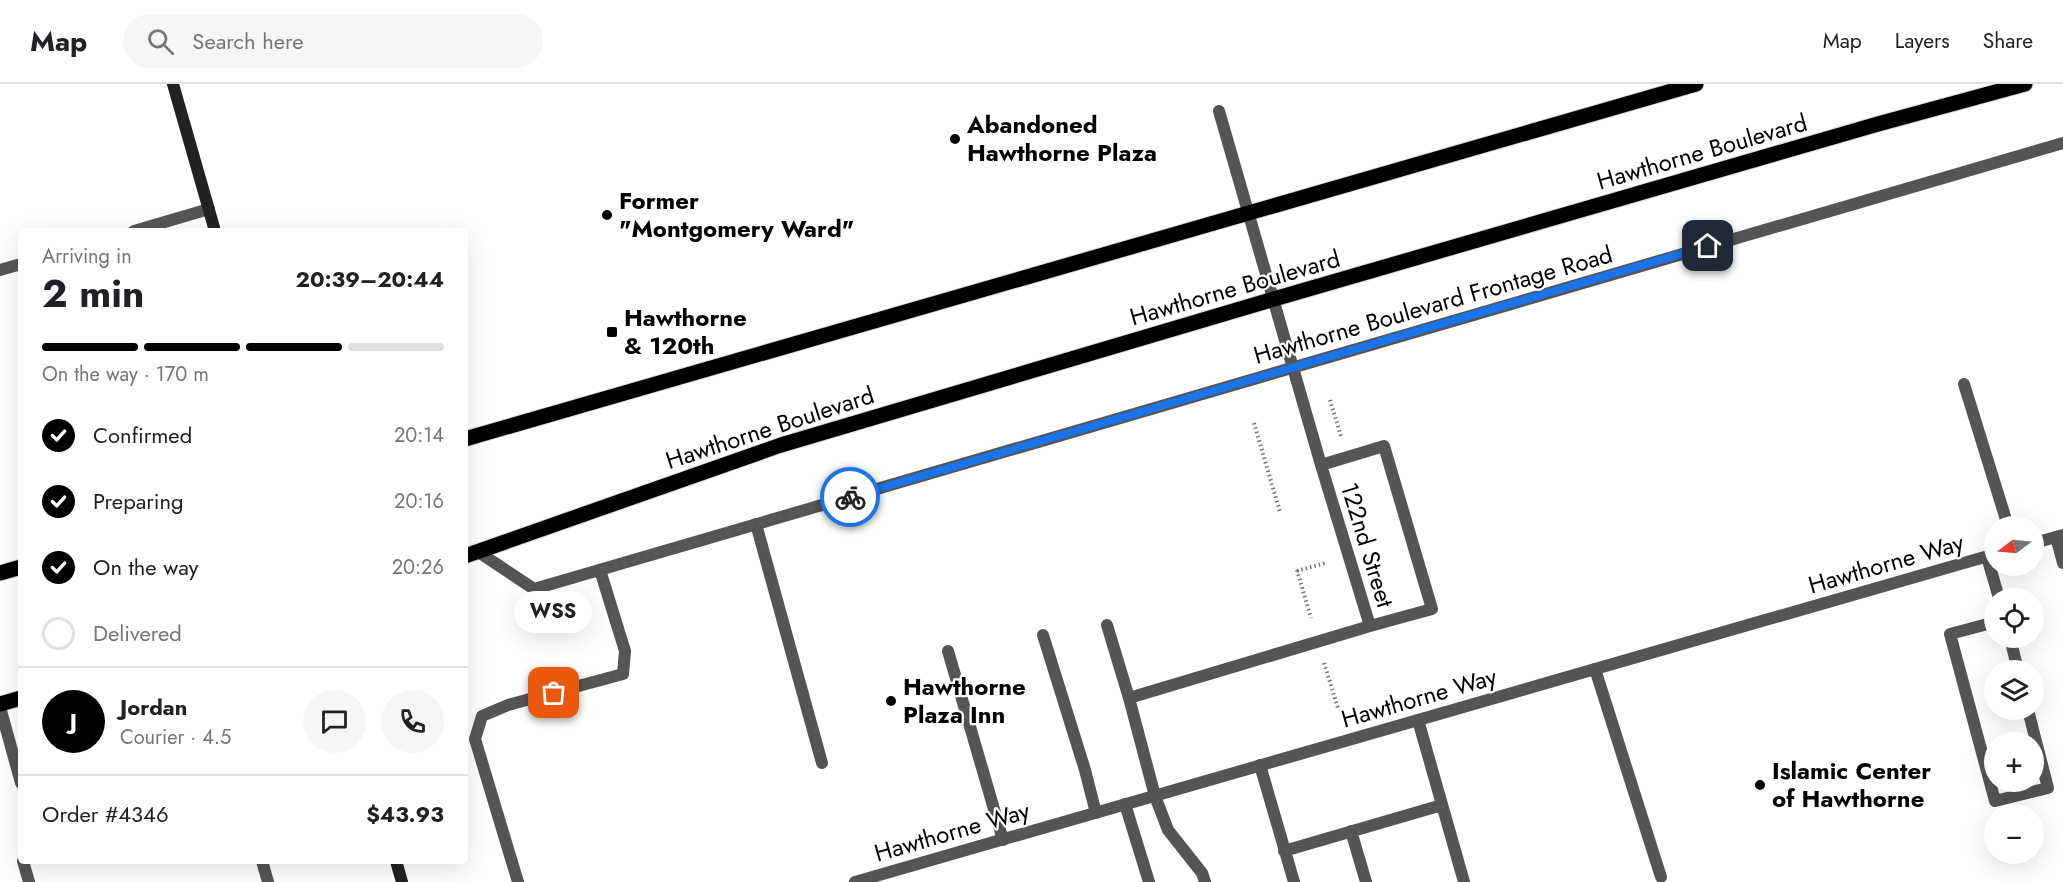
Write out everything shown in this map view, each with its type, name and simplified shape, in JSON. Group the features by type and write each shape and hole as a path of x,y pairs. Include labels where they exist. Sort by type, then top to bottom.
{"main road":[{"path":"173,84 214,228"},
{"path":"468,438 1696,84"},
{"name":"Hawthorne Boulevard","path":"471,554 781,445 1274,299 1878,124 2025,84"},
{"path":"0,573 18,568"},
{"path":"0,706 18,699"},
{"path":"397,864 402,882"}],"street":[{"name":"122nd Street","path":"1129,698 1370,626 1219,111"},
{"name":"Hawthorne Boulevard Frontage Road","path":"471,554 534,589 2063,143"},
{"path":"144,228 209,209"},
{"path":"0,270 18,265"},
{"path":"1964,384 2005,516"},
{"path":"1321,465 1384,446 1432,609 1370,626"},
{"path":"756,524 822,762"},
{"path":"2044,540 2059,536 2063,563"},
{"name":"Hawthorne Way","path":"855,882 1984,557"},
{"path":"518,882 475,739 482,716 508,705 622,674 625,651 600,570"},
{"path":"1107,625 1155,796 1167,830 1202,873 1205,882"},
{"path":"1984,625 1950,634 1995,801 2048,788 2031,720"},
{"path":"1043,635 1096,813"},
{"path":"948,651 1003,840"},
{"path":"1595,669 1661,877"},
{"path":"0,706 18,772"},
{"path":"1418,720 1464,882"},
{"path":"1260,765 1293,882"},
{"path":"1125,804 1149,882"},
{"path":"1284,850 1442,805"},
{"path":"1351,831 1366,882"},
{"path":"24,864 28,882"},
{"path":"263,864 268,882"}],"path":[{"path":"1330,400 1347,457"},
{"path":"1254,423 1280,512"},
{"path":"1297,570 1307,602"}],"way so far":[{"path":"554,693 622,674 625,651 600,570 850,497"}],"place":[{"name":"Abandoned Hawthorne Plaza","path":"955,139"},
{"name":"Former \"Montgomery Ward\"","path":"607,215"},
{"name":"Hawthorne & 120th","path":"612,332"},
{"name":"WSS","path":"554,693"},
{"name":"Hawthorne Plaza Inn","path":"891,701"},
{"name":"Islamic Center of Hawthorne","path":"1760,785"}],"route":[{"path":"850,497 1708,246"}]}
